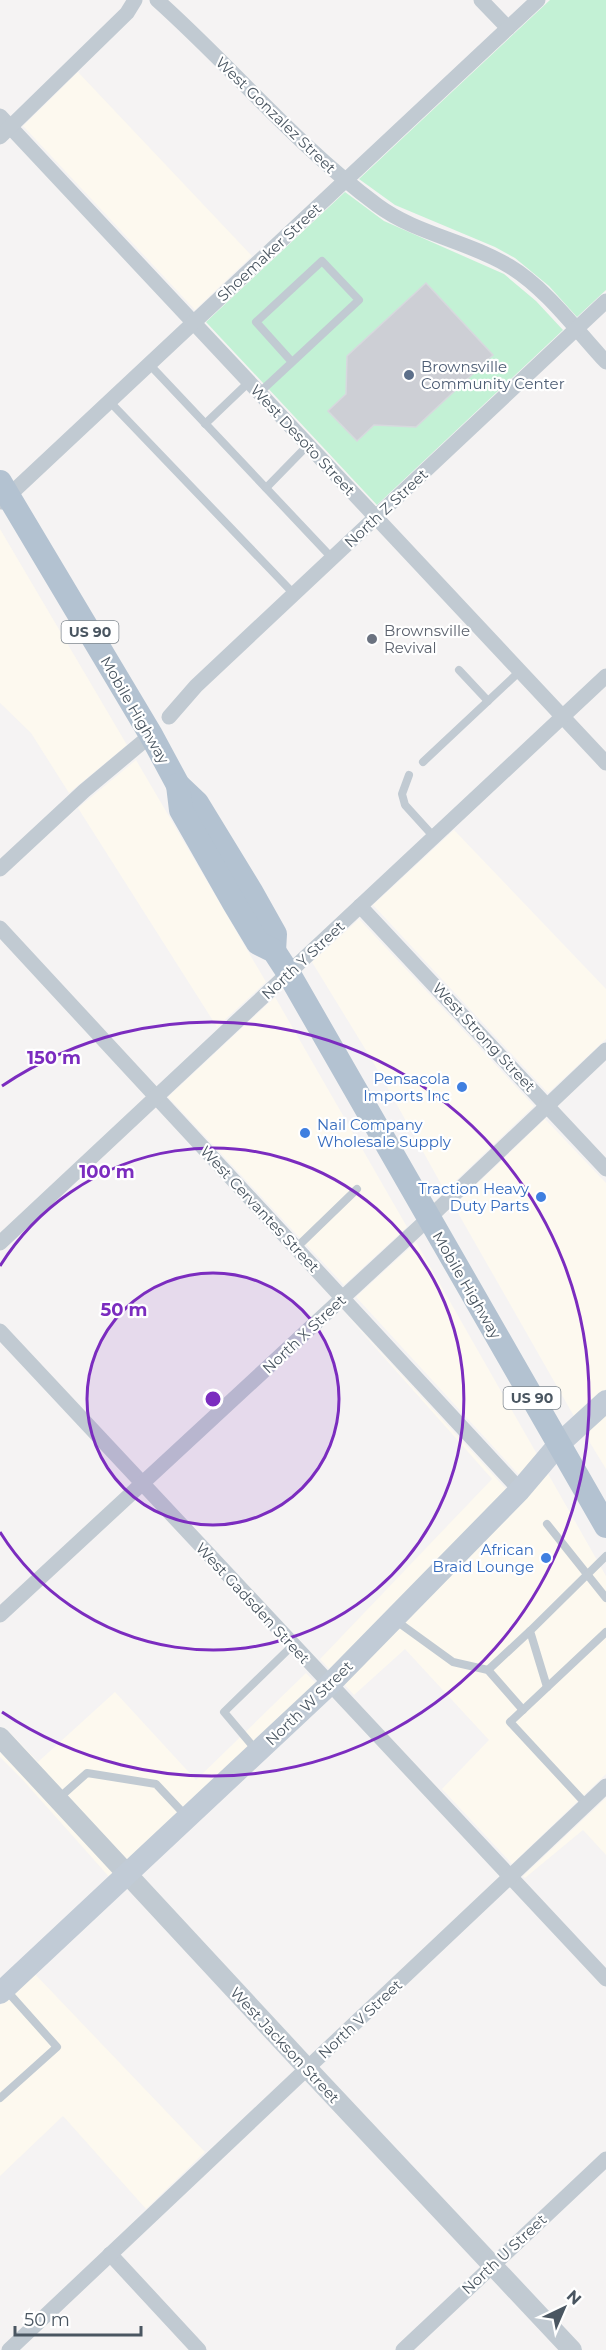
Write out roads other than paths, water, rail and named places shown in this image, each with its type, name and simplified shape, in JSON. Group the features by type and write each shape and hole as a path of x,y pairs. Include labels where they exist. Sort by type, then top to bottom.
{"main road":[{"name":"Mobile Highway","path":"3,494 151,735 177,785 197,803 252,893 275,934 274,951 606,1526"},
{"name":"North W Street","path":"2,1991 330,1684 520,1490 559,1444 606,1401"}],"street":[{"path":"3,127 127,13 135,0"},
{"name":"West Gonzalez Street","path":"157,0 315,155 345,180 389,214 509,266 543,294 606,362"},
{"path":"481,0 508,28"},
{"name":"Shoemaker Street","path":"3,494 109,401 538,0"},
{"name":"West Desoto Street","path":"3,127 194,322 606,764"},
{"name":"North Z Street","path":"169,717 196,686 606,301"},
{"name":"North Y Street","path":"0,1244 606,676"},
{"path":"0,869 84,791 151,735"},
{"name":"West Strong Street","path":"360,906 606,1169"},
{"name":"West Cervantes Street","path":"0,928 520,1490"},
{"name":"North X Street","path":"0,1615 429,1218 606,1050"},
{"name":"West Gadsden Street","path":"0,1331 606,1979"},
{"name":"West Jackson Street","path":"0,1737 572,2350"},
{"name":"North V Street","path":"9,2350 606,1786"},
{"name":"North U Street","path":"403,2350 606,2159"},
{"path":"110,2254 199,2350"}],"lane":[{"path":"205,424 292,362 359,300 322,261 256,322 292,362"},
{"path":"149,364 332,558"},
{"path":"109,401 294,594"},
{"path":"266,488 308,445"},
{"path":"459,670 488,701"},
{"path":"423,762 520,671"},
{"path":"409,775 402,794 405,806 434,837"},
{"path":"296,1248 357,1189"},
{"path":"548,1524 606,1598"},
{"path":"488,1670 606,1556"},
{"path":"394,1619 453,1662 488,1670 523,1710"},
{"path":"530,1631 546,1687"},
{"path":"586,1804 510,1722 606,1632"},
{"path":"258,1752 224,1712 293,1645"},
{"path":"58,1799 87,1773 156,1784 188,1818"},
{"path":"0,2098 57,2046 2,1991"}],"place":[{"name":"Brownsville Community Center","path":"409,375"},
{"name":"Brownsville Revival","path":"372,639"},
{"name":"Pensacola Imports Inc","path":"462,1087"},
{"name":"Nail Company Wholesale Supply","path":"305,1133"},
{"name":"Traction Heavy Duty Parts","path":"541,1197"},
{"name":"African Braid Lounge","path":"546,1558"}]}
